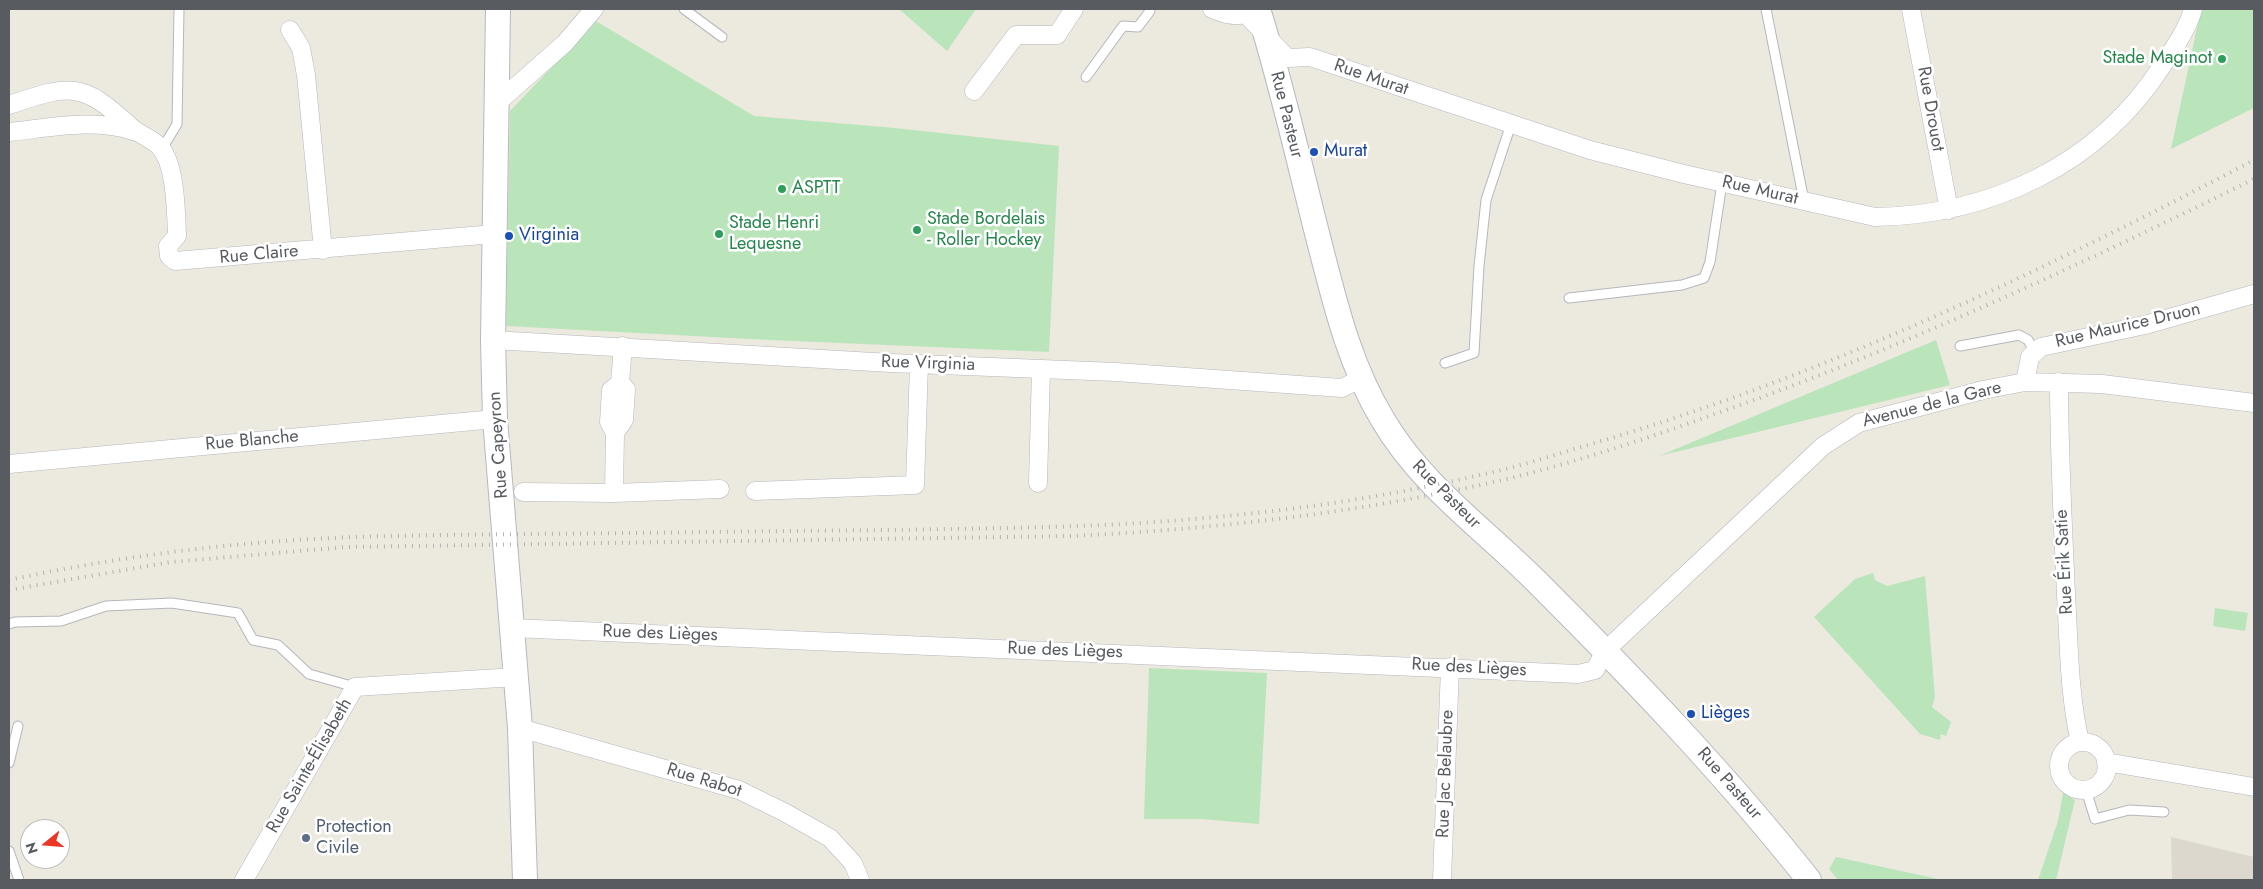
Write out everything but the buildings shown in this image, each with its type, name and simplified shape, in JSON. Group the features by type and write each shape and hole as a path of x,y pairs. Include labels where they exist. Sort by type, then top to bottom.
{"street":[{"name":"Rue Capeyron","path":"498,9 493,340 496,419 520,728 525,880"},
{"path":"496,104 565,43 594,9"},
{"path":"974,91 1016,35 1057,34 1074,9"},
{"name":"Rue Murat","path":"1212,9 1224,14 1237,16 1246,14 1287,58 1310,57 1590,150 1722,183 1874,217 1907,216 1948,210 1988,200 2026,186 2101,137 2146,91 2172,50 2193,9"},
{"name":"Rue Pasteur","path":"1258,9 1336,311 1360,379 1394,439 1427,480 1523,568 1605,651 1746,802 1809,880"},
{"name":"Rue Drouot","path":"1912,9 1948,210"},
{"path":"290,30 301,48 306,75 322,250"},
{"path":"9,106 45,93 63,90 82,92 106,104 136,132"},
{"path":"9,132 91,124 115,125 136,132 159,145 162,150"},
{"name":"Rue Claire","path":"162,150 170,165 177,236 168,246 169,256 175,261 494,234"},
{"name":"Rue Maurice Druon","path":"2025,382 2026,368 2034,351 2041,347 2145,325 2254,294"},
{"name":"Rue Virginia","path":"493,340 919,364 1116,372 1342,388 1360,379"},
{"path":"614,493 616,432 624,420 626,389 620,383 623,346"},
{"path":"755,492 915,485 919,364"},
{"path":"1038,483 1041,369"},
{"name":"Avenue de la Gare","path":"1605,651 1823,446 1848,428 1873,418 1983,390 2025,382 2102,384 2254,403"},
{"name":"Rue Érik Satie","path":"2060,382 2060,458 2068,635 2075,719 2080,742"},
{"name":"Rue Blanche","path":"9,464 496,419"},
{"path":"523,492 614,493 720,489"},
{"name":"Rue des Lièges","path":"512,628 1578,674 1595,670 1605,651"},
{"name":"Rue Jac Belaubre","path":"1442,880 1450,667"},
{"name":"Rue Sainte-Élisabeth","path":"244,880 356,687 516,677"},
{"name":"Rue Rabot","path":"520,728 740,790 830,838 853,863 860,880"},
{"path":"2080,742 2088,743 2100,750 2106,762 2104,777 2093,788 2086,790 2069,786 2060,772 2061,756 2072,745 2080,742"},
{"path":"2106,762 2254,787"}],"lane":[{"path":"162,150 177,124 179,9"},
{"path":"684,9 722,37"},
{"path":"1766,9 1804,201"},
{"path":"1086,77 1123,26 1138,27 1150,11"},
{"path":"1445,362 1474,353 1479,266 1486,200 1511,124"},
{"path":"1569,298 1682,285 1704,278 1710,262 1722,183"},
{"path":"1960,346 2014,334 2024,336 2034,351"},
{"path":"9,624 15,622 61,622 106,606 172,603 238,613 253,640 278,645 309,674 356,687"},
{"path":"9,763 18,726"},
{"path":"2086,790 2095,819 2129,810 2164,812"},
{"path":"9,851 19,880"}],"shaded area":[{"path":"2171,837 2254,857 2254,880 2172,880"}],"green space":[{"path":"899,9 976,9 947,51"},
{"name":"Stade Maginot","path":"2201,9 2254,9 2254,108 2171,149"},
{"name":"ASPTT","path":"596,21 754,116 895,128 1059,146 1049,352 506,326 510,111"},
{"path":"1936,340 1950,385 1659,456"},
{"path":"1873,573 1875,580 1887,586 1925,576 1935,697 1932,707 1951,722 1946,736 1941,734 1940,740 1920,734 1814,617 1855,579"},
{"path":"2215,608 2248,613 2245,631 2213,626"},
{"path":"1149,668 1267,673 1259,824 1202,819 1144,819"},
{"path":"2063,793 2075,800 2056,880 2038,880 2058,821"},
{"path":"1836,857 1943,880 1838,880 1829,869"}],"railway":[{"path":"9,580 80,566 152,555 224,546 297,540 355,537 1087,526 1274,511 1446,483 1518,466 1670,420 1841,356 1925,321 2008,283 2090,244 2254,160"},
{"path":"9,590 171,562 346,547 1071,536 1126,533 1237,524 1292,517 1457,490 1511,478 1614,449 1784,389 1988,305 2254,179"}],"place":[{"name":"Stade Maginot","path":"2222,59"},
{"name":"Murat","path":"1314,152"},
{"name":"ASPTT","path":"782,189"},
{"name":"Stade Bordelais - Roller Hockey","path":"917,230"},
{"name":"Stade Henri Lequesne","path":"719,234"},
{"name":"Virginia","path":"509,236"},
{"name":"Lièges","path":"1691,714"},
{"name":"Protection Civile","path":"306,838"}]}
